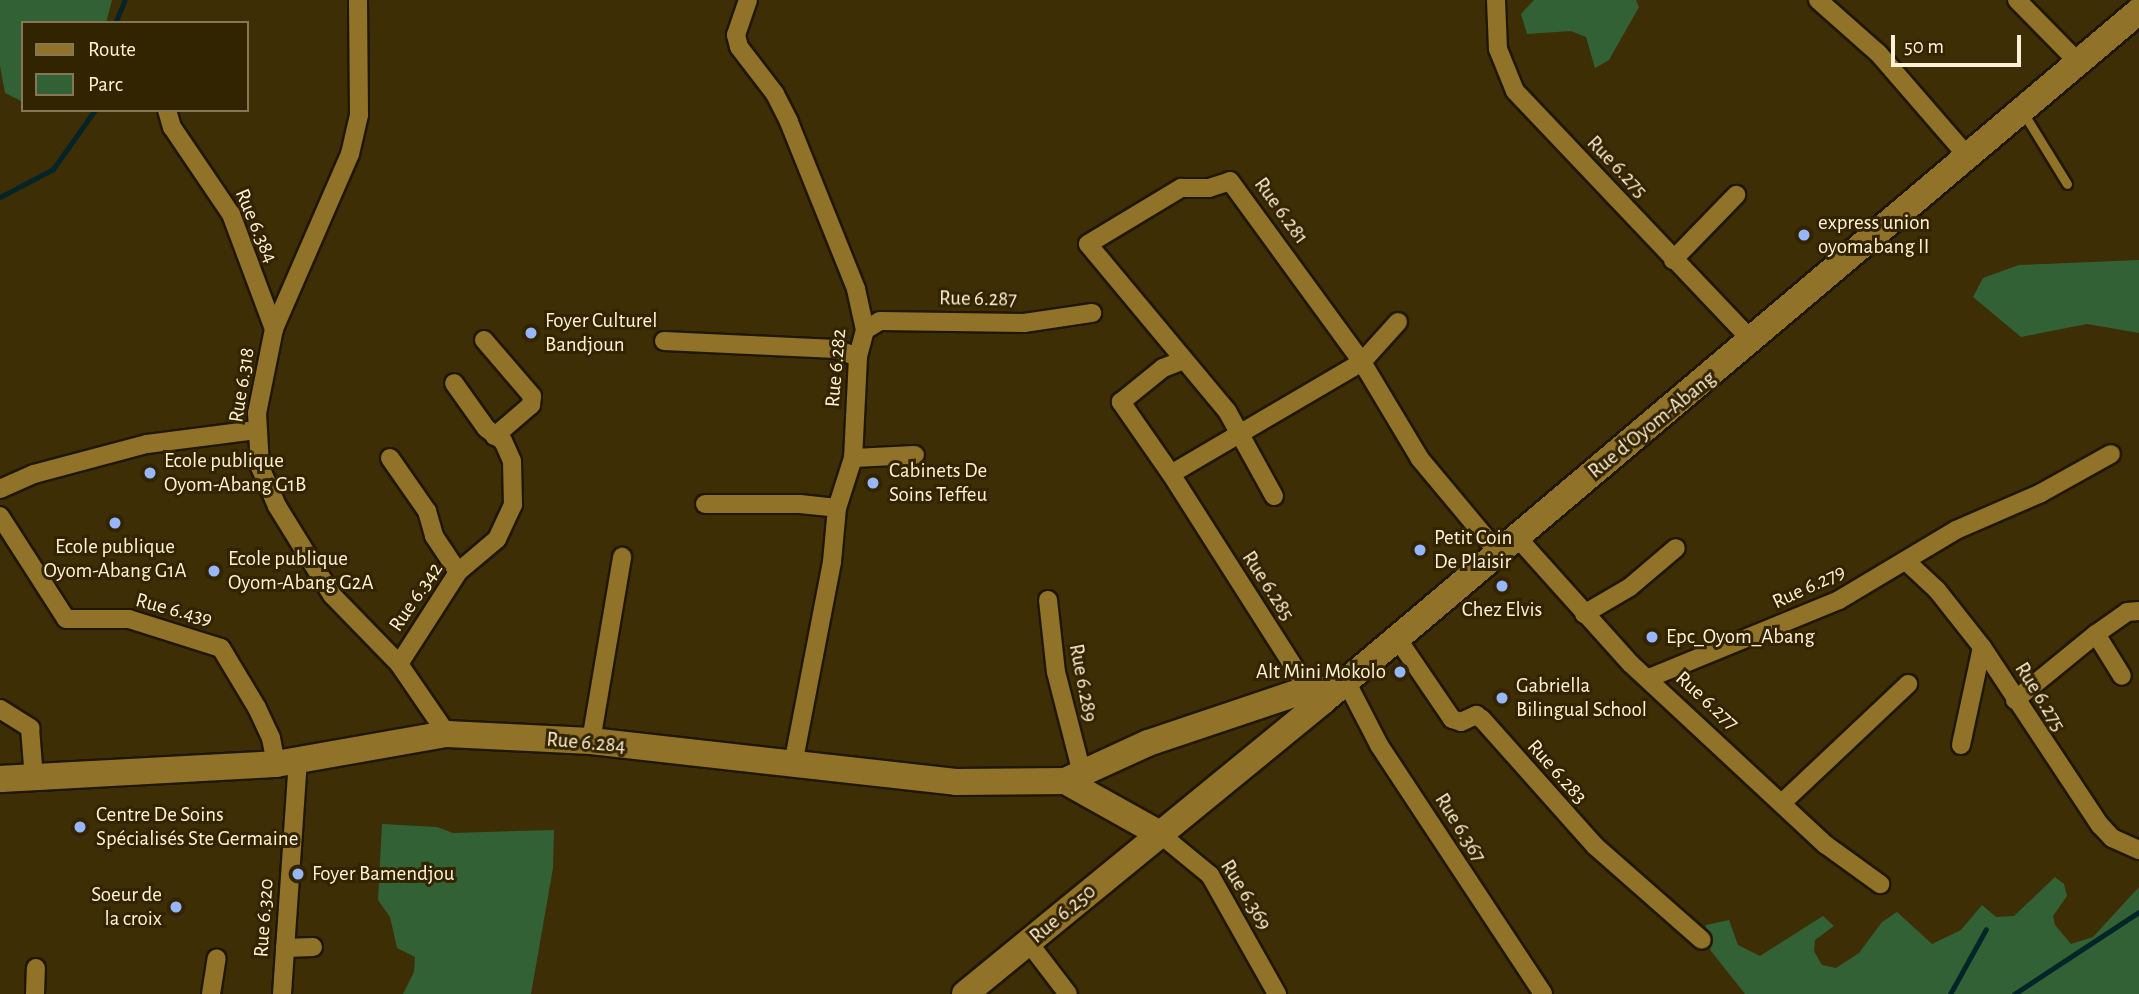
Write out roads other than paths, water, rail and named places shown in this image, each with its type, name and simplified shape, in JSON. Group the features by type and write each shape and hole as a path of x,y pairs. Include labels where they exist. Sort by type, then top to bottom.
{"main road":[{"name":"Rue d'Oyom-Abang","path":"1160,834 1752,342 2139,11"},
{"path":"1073,777 1148,743 1308,689"},
{"name":"Rue 6.284","path":"0,779 287,763 447,734 591,741 956,782 1073,777 1160,834"},
{"name":"Rue 6.250","path":"965,994 1160,834"}],"street":[{"name":"Rue 6.318","path":"358,0 359,115 350,154 274,329 256,430 260,467 276,506 332,595 399,664 447,734"},
{"name":"Rue 6.282","path":"748,0 737,26 739,47 775,94 789,122 856,289 864,330 858,357 853,458 837,508 829,575 793,765"},
{"name":"Rue 6.275","path":"1496,0 1498,49 1515,91 1752,342"},
{"path":"1818,0 1878,53 1969,158"},
{"path":"2017,0 2079,63"},
{"name":"Rue 6.384","path":"168,112 172,127 231,214 274,329"},
{"name":"Rue 6.281","path":"1274,496 1249,457 1241,431 1088,244 1181,188 1209,188 1230,181 1362,362 1420,459 1506,544"},
{"path":"1674,260 1736,195"},
{"name":"Rue 6.287","path":"864,330 880,321 1024,323 1092,313"},
{"path":"1171,474 1362,362 1398,322"},
{"path":"484,340 532,396 531,405 495,436"},
{"path":"664,341 836,349 858,357"},
{"name":"Rue 6.285","path":"1184,360 1163,368 1121,402 1171,474 1308,689"},
{"name":"Rue 6.342","path":"399,664 458,572 497,539 513,505 512,461 503,441 495,436 454,383"},
{"path":"0,489 34,474 147,444 256,430"},
{"name":"Rue 6.279","path":"1649,678 1839,600 1907,562 1956,530 2041,493 2111,454"},
{"path":"853,458 915,455"},
{"path":"390,458 427,511 434,536 458,572"},
{"path":"705,504 800,503 837,508"},
{"name":"Rue 6.439","path":"0,516 66,619 129,620 221,648 287,763"},
{"name":"Rue 6.277","path":"1506,544 1584,614 1826,845 1881,884"},
{"path":"1584,614 1630,587 1676,548"},
{"path":"591,741 622,558"},
{"name":"Rue 6.275","path":"1907,562 1937,590 1982,647 2100,825 2112,838 2139,850"},
{"name":"Rue 6.289","path":"1048,600 1056,672 1073,777"},
{"path":"2015,700 2096,634 2127,612 2139,611"},
{"path":"2096,634 2122,676"},
{"name":"Rue 6.283","path":"1397,638 1452,719 1461,722 1476,715 1482,719 1578,830 1702,940"},
{"path":"1961,745 1982,647"},
{"path":"1308,689 1346,681"},
{"name":"Rue 6.367","path":"1346,681 1379,745 1543,994"},
{"path":"1783,803 1908,684"},
{"path":"0,709 30,728 34,779"},
{"name":"Rue 6.320","path":"282,994 287,763"},
{"name":"Rue 6.369","path":"1160,834 1210,875 1277,994"},
{"path":"1029,943 1068,994"},
{"path":"285,948 313,947"},
{"path":"211,994 217,958"},
{"path":"35,994 36,968"}],"lane":[{"path":"2022,111 2067,184"}],"waterway":[{"path":"116,21 125,0"},
{"path":"0,197 53,169 94,112"},
{"path":"2014,994 2139,912"},
{"path":"1950,994 1986,929"}],"place":[{"name":"express union oyomabang II","path":"1804,235"},
{"name":"Foyer Culturel Bandjoun","path":"531,333"},
{"name":"Ecole publique Oyom-Abang G1B","path":"150,473"},
{"name":"Cabinets De Soins Teffeu","path":"873,483"},
{"name":"Ecole publique Oyom-Abang G1A","path":"115,523"},
{"name":"Petit Coin De Plaisir","path":"1420,550"},
{"name":"Ecole publique Oyom-Abang G2A","path":"214,571"},
{"name":"Chez Elvis","path":"1502,586"},
{"name":"Epc_Oyom_Abang","path":"1652,637"},
{"name":"Alt Mini Mokolo","path":"1400,672"},
{"name":"Gabriella Bilingual School","path":"1502,698"},
{"name":"Centre De Soins Spécialisés Ste Germaine","path":"80,827"},
{"name":"Foyer Bamendjou","path":"298,874"},
{"name":"Soeur de la croix","path":"176,907"}]}
